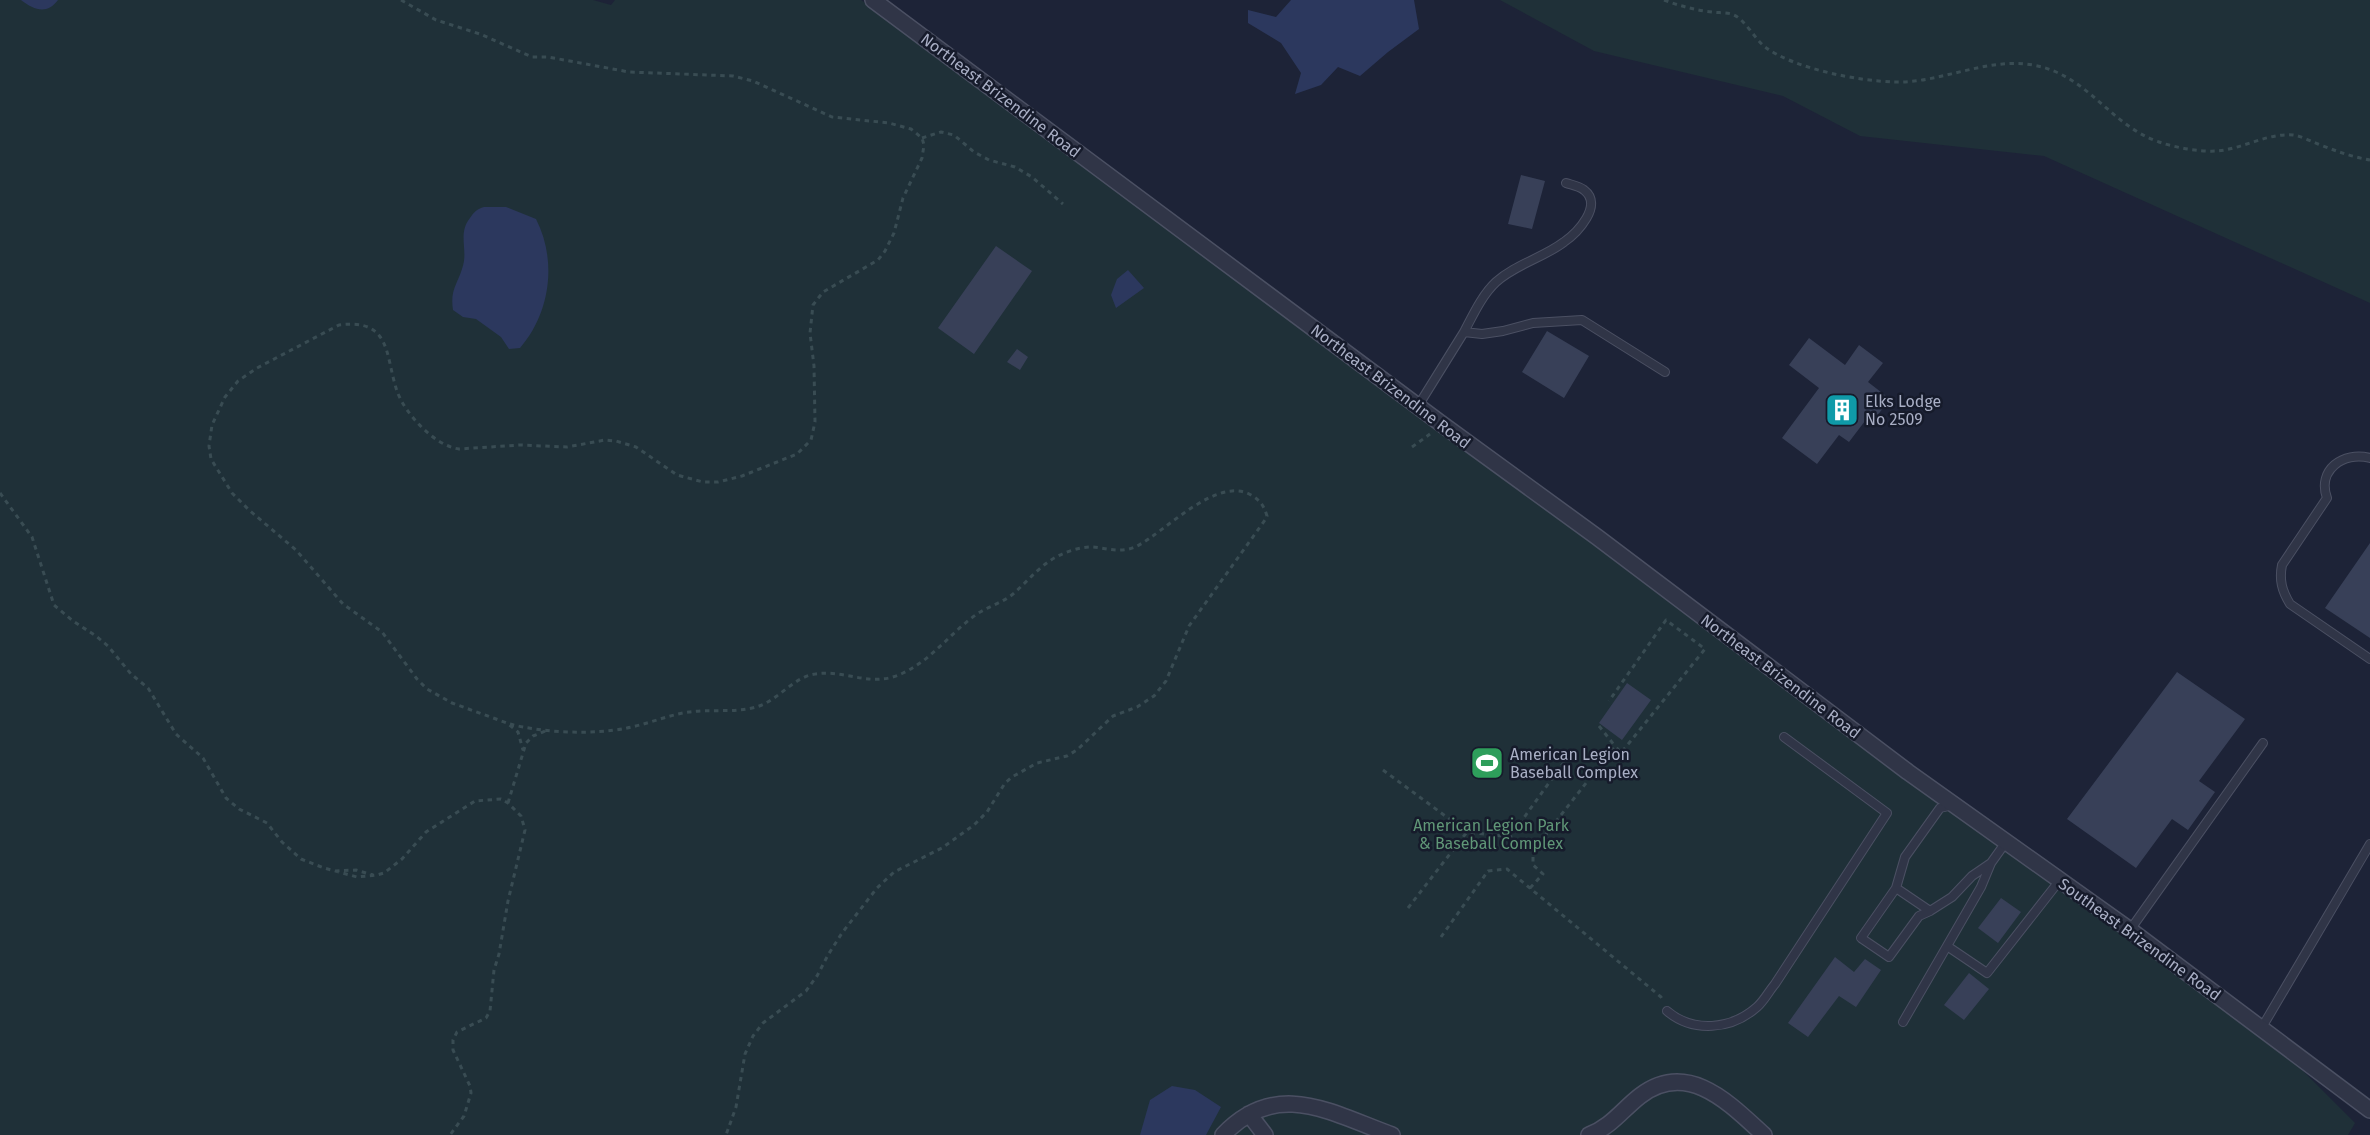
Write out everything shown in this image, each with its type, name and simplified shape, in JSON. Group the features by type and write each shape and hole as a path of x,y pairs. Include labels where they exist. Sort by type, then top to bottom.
{"street":[{"name":"Northeast Brizendine Road","path":"873,0 1597,537 1908,772"},
{"name":"Southeast Brizendine Road","path":"1908,772 2130,930 2370,1110"},
{"path":"1589,1135 1607,1126 1640,1096 1659,1084 1679,1082 1704,1087 1732,1107 1764,1135"},
{"path":"1223,1135 1235,1123 1256,1110 1282,1103 1315,1107 1392,1135"},
{"path":"1249,1114 1265,1135"}],"lane":[{"path":"1419,406 1486,292 1507,273 1563,243 1587,218 1591,204 1590,197 1583,189 1566,183"},
{"path":"1464,332 1482,334 1533,323 1582,320 1665,372"},
{"path":"2370,458 2359,456 2346,458 2330,470 2325,479 2327,498 2282,565 2280,575 2284,594 2290,604 2370,659"},
{"path":"1666,1011 1678,1021 1700,1027 1722,1025 1757,1006 1775,984 1887,813 1784,738"},
{"path":"2130,930 2263,742"},
{"path":"1954,804 1940,808 1912,847 1905,857 1896,888 1860,938 1889,957 1919,916 1952,897 1972,876 1991,863"},
{"path":"1903,1022 1981,887 1991,863 2006,842"},
{"path":"2261,1029 2370,844"},
{"path":"1947,946 1988,973 2060,880"},
{"path":"1896,888 1930,911"}],"path":[{"path":"401,0 436,20 480,34 532,57 548,57 629,72 743,78 768,86 831,117 896,124 911,129 922,138 924,146 922,158 903,198 894,233 885,251 869,266 822,292 813,305 810,333 814,366 814,433 807,445 797,454 781,462 727,480 703,482 677,475 636,447 616,441 605,440 554,447 520,445 450,448 432,438 402,403 386,343 378,333 370,327 350,324 339,325 257,368 238,381 225,397 212,425 209,446 217,470 232,493 296,550 344,604 382,632 427,689 452,703 506,722 550,729 610,730 628,728 677,714 749,709 764,704 804,677 814,674 869,680 891,678 926,660 968,621 1013,594 1056,557 1083,548 1131,549 1197,505 1232,491 1248,493 1262,502 1267,516 1189,626 1167,681 1154,696 1137,707 1113,716 1077,750 1067,756 1037,763 1012,777 1005,783 982,819 962,835 894,872 877,888 838,940 806,991 762,1023 753,1036 745,1054 736,1107 726,1135"},
{"path":"1664,0 1694,10 1734,14 1753,36 1777,55 1814,69 1865,80 1912,82 1993,64 2031,65 2048,68 2080,84 2127,125 2159,142 2198,150 2218,151 2265,139 2293,135 2353,157 2370,160"},
{"path":"922,138 941,132 954,135 974,152 989,160 1016,167 1032,177 1063,204"},
{"path":"1412,447 1429,435 1439,422"},
{"path":"0,493 32,537 54,605 102,641 131,674 148,688 176,734 203,758 226,798 239,809 267,823 282,842 301,859 334,872 357,877 374,875 384,873 426,832 466,806 485,800 501,799 521,816 525,830 494,970 490,1011 486,1018 457,1032 453,1040 453,1050 471,1093 464,1116 450,1135"},
{"path":"1599,726 1621,753 1705,649 1666,620 1609,701"},
{"path":"506,722 518,732 523,750"},
{"path":"508,803 526,743 533,736 550,729"},
{"path":"1530,888 1543,874 1533,865 1533,852 1615,746"},
{"path":"1510,837 1564,762"},
{"path":"1383,770 1467,832 1510,837 1518,844 1536,847"},
{"path":"1408,908 1467,832"},
{"path":"1441,937 1488,871 1507,869 1661,996 1666,1011"},
{"path":"334,872 356,870 374,875"}],"green space":[{"name":"American Legion Park & Baseball Complex","path":"0,0 593,0 611,5 615,0 861,0 1108,175 2261,1029 2355,1123 2348,1135 0,1135"},
{"path":"1500,0 2370,0 2370,303 2044,156 1860,136 1783,96 1594,51"}],"water":[{"path":"21,0 58,0 49,8 40,9"},
{"path":"1291,0 1414,0 1419,29 1360,76 1338,67 1321,85 1295,94 1301,73 1281,43 1248,23 1248,10 1276,17"},
{"path":"484,207 506,207 536,219 543,235 548,268 544,302 539,318 520,348 509,349 501,337 476,319 463,317 453,310 453,292 464,262 464,230 473,214"},
{"path":"1128,270 1144,288 1116,308 1111,295 1117,279"},
{"path":"1172,1086 1195,1090 1221,1107 1206,1135 1140,1135 1150,1100"}],"building":[{"path":"1521,175 1545,181 1532,229 1508,224"},
{"path":"996,246 1032,271 974,354 938,328"},
{"path":"1547,331 1589,356 1564,398 1522,372"},
{"name":"Elks Lodge No 2509","path":"1809,338 1845,365 1859,345 1883,363 1868,382 1890,399 1870,425 1865,421 1849,442 1839,435 1817,464 1782,438 1819,388 1789,365"},
{"path":"1017,349 1028,357 1020,370 1007,362"},
{"path":"2370,543 2370,638 2325,608"},
{"path":"2177,672 2245,719 2199,781 2215,792 2188,830 2172,819 2136,868 2067,819"},
{"path":"1627,683 1651,700 1622,740 1599,723"},
{"path":"2001,898 2021,912 1998,943 1978,928"},
{"path":"1835,957 1854,972 1865,959 1881,970 1856,1007 1839,996 1808,1037 1788,1023"},
{"path":"1969,973 1989,989 1964,1020 1944,1005"}],"place":[{"name":"Elks Lodge No 2509","path":"1842,410"},
{"name":"American Legion Baseball Complex","path":"1487,763"}]}
